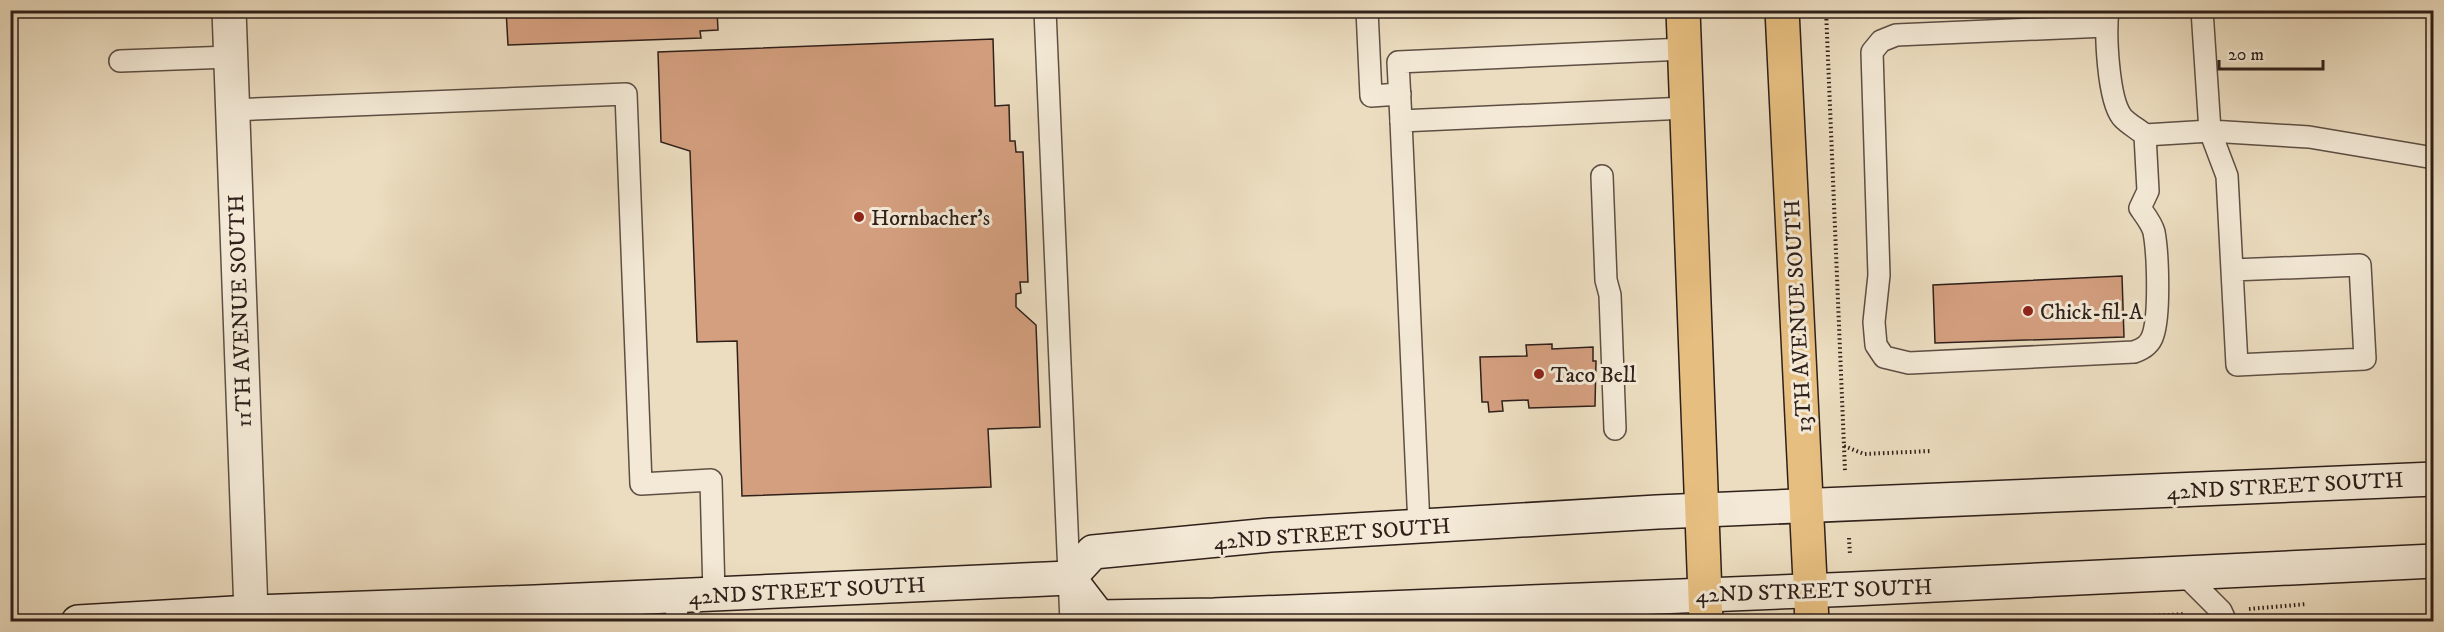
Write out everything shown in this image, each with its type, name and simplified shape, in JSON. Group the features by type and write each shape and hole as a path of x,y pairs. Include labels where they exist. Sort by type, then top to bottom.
{"main road":[{"name":"11TH AVENUE SOUTH","path":"229,10 232,110 231,615"},
{"path":"1683,10 1705,608"},
{"name":"13TH AVENUE SOUTH","path":"1782,10 1811,606"},
{"name":"42ND STREET SOUTH","path":"78,621 231,615 677,609 714,594 1069,578 1093,552 1270,535 1701,511 2433,479"},
{"name":"42ND STREET SOUTH","path":"1069,578 1099,617 1193,618 1811,606 2182,572 2433,561"}],"lane":[{"path":"1045,10 1071,621"},
{"path":"1367,10 1371,96 1400,94"},
{"path":"2202,10 2210,131 2227,176 2237,365 2364,359 2360,265 2232,270"},
{"path":"2145,135 2148,191 2140,208 2154,230 2157,269 2157,308 2153,334 2145,348 2134,352 1909,363 1884,357 1876,345 1874,321 1880,275 1872,52 1881,41 1896,35 2107,18 2112,89 2122,117 2145,135 2210,131 2309,137 2433,158"},
{"path":"1419,526 1398,62 1684,49"},
{"path":"120,61 230,57"},
{"path":"232,110 626,94 641,484 711,480 714,594"},
{"path":"1401,121 1686,108"},
{"path":"1602,176 1606,280 1610,295 1615,429"},
{"path":"2182,572 2221,611 2226,621"}],"path":[{"path":"1826,10 1844,456"},
{"path":"1844,446 1864,454 1931,452"}],"building":[{"path":"506,10 717,10 718,30 700,31 701,38 508,45"},
{"name":"Hornbacher's","path":"993,39 995,106 1009,105 1010,141 1015,141 1016,152 1023,152 1028,282 1020,282 1021,293 1016,294 1016,307 1036,325 1040,427 988,429 991,487 742,496 737,341 697,342 690,151 661,142 658,52"},
{"name":"Chick-fil-A","path":"2122,276 2124,337 1935,343 1933,285"},
{"name":"Taco Bell","path":"1552,344 1552,349 1593,347 1593,361 1596,361 1595,406 1529,408 1528,400 1502,401 1503,411 1489,412 1488,402 1482,402 1480,357 1527,356 1526,345"}],"place":[{"name":"Hornbacher's","path":"859,217"},
{"name":"Chick-fil-A","path":"2028,311"},
{"name":"Taco Bell","path":"1539,374"}]}
